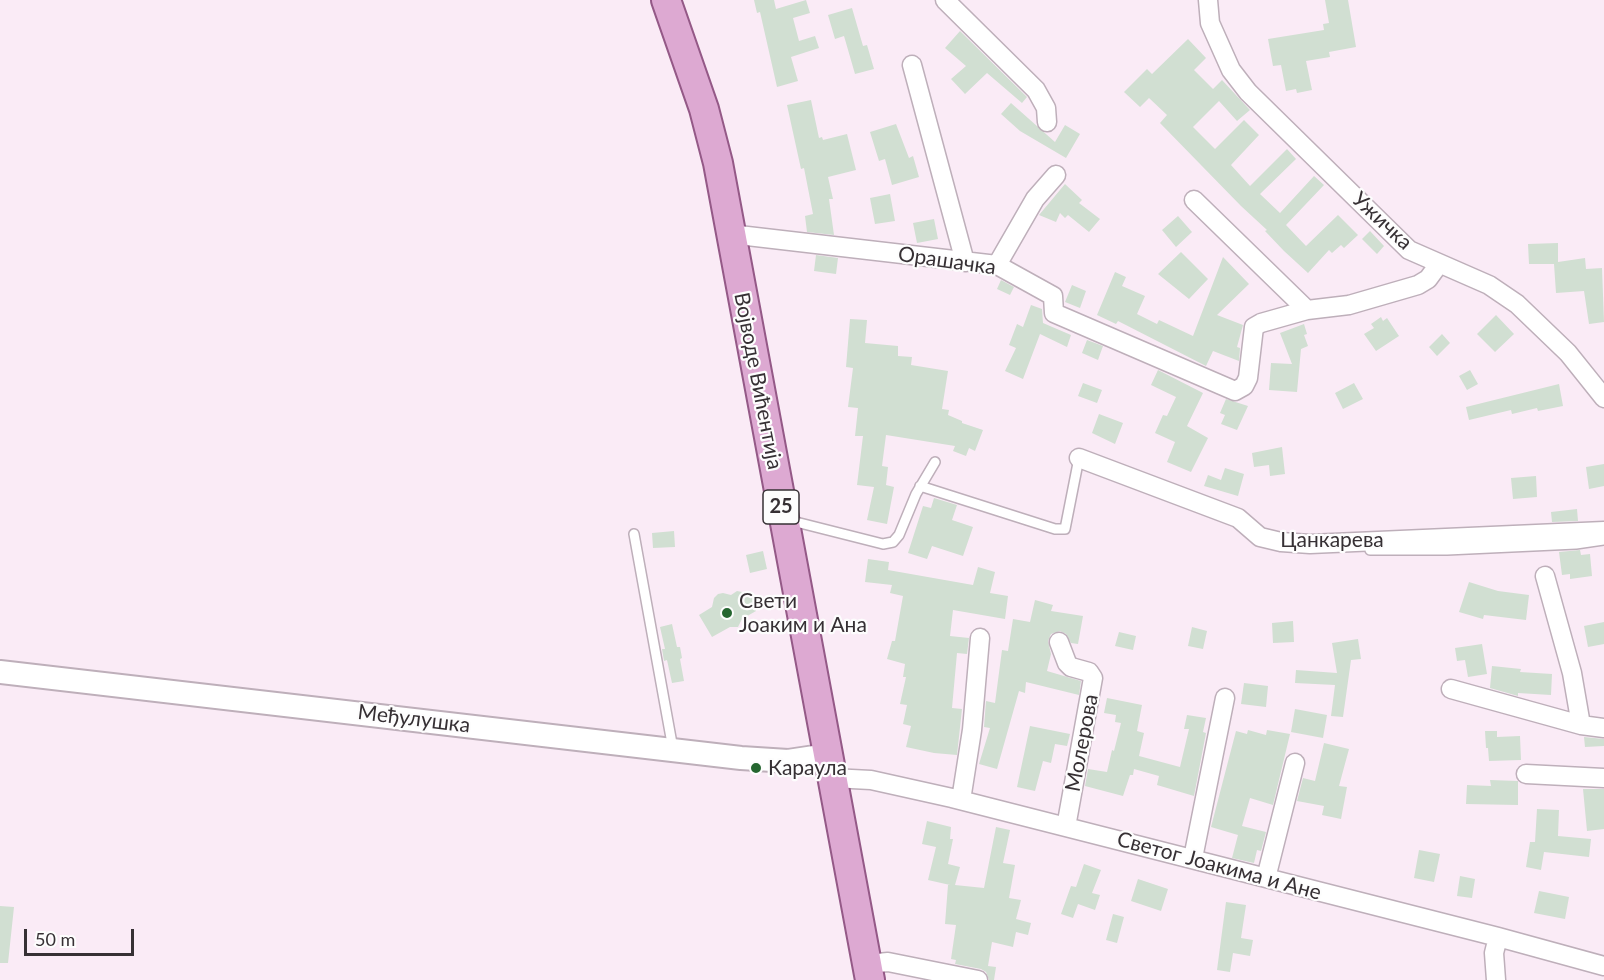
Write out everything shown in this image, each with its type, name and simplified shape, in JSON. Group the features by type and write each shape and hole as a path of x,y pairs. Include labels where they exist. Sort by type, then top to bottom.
{"main road":[{"name":"Војводе Вићентија","path":"666,0 708,123 718,163 869,972"}],"street":[{"path":"945,0 1036,90 1046,108 1047,122"},
{"name":"Ужичка","path":"1208,0 1210,23 1230,70 1248,92 1409,250 1489,285 1517,304 1568,353 1604,398"},
{"path":"912,65 965,262"},
{"path":"997,265 1035,199 1056,175"},
{"path":"1194,200 1307,310 1349,305 1418,285 1428,279 1439,264"},
{"name":"Орашачка","path":"730,234 997,265 1053,296 1054,314 1234,391 1244,386 1248,378 1254,327 1261,322 1307,310"},
{"name":"Цанкарева","path":"1079,458 1238,518 1260,537 1281,542 1310,544 1604,531"},
{"path":"1545,576 1572,673 1581,725"},
{"path":"961,800 972,730 980,638"},
{"name":"Молерова","path":"1059,642 1066,663 1071,667 1089,672 1093,678 1066,826"},
{"name":"Међулушка","path":"0,672 741,758 830,766"},
{"path":"1451,689 1581,725 1604,728"},
{"path":"1193,858 1225,698"},
{"path":"1266,878 1294,763"},
{"name":"Светог Јоакима и Ане","path":"830,766 871,780 1193,858 1604,966"},
{"path":"1526,774 1604,778"},
{"path":"1496,980 1494,953 1498,937"},
{"path":"869,972 888,963 978,980"}],"lane":[{"path":"920,486 1055,529 1065,530 1079,458"},
{"path":"783,518 888,544 899,535 920,486 935,462"},
{"path":"634,534 673,749"},
{"path":"1370,550 1447,550 1576,544 1604,540"}],"building":[{"path":"754,0 774,0 776,9 806,0 810,13 793,18 799,41 815,36 819,48 791,57 798,81 777,87 760,12 757,13"},
{"path":"1325,0 1348,0 1356,47 1329,52 1330,57 1306,61 1312,90 1297,93 1296,89 1286,91 1281,65 1273,66 1268,39 1324,30 1323,24 1329,23"},
{"path":"852,8 863,46 867,45 874,69 855,74 844,36 835,39 828,15"},
{"path":"960,31 1027,97 1022,103 987,73 965,94 951,79 966,66 945,48"},
{"path":"1188,39 1206,58 1194,70 1213,89 1222,80 1250,110 1237,121 1219,101 1193,127 1215,149 1244,120 1259,135 1231,165 1250,186 1287,149 1296,159 1260,194 1280,213 1314,176 1324,185 1286,225 1306,246 1338,215 1358,235 1344,248 1341,245 1332,253 1329,250 1308,273 1160,123 1167,115 1149,98 1140,107 1124,92 1147,69 1152,74"},
{"path":"811,100 819,138 822,137 823,140 847,134 856,170 828,177 833,199 829,199 834,235 807,232 805,216 813,214 804,168 801,169 787,105"},
{"path":"1011,103 1055,142 1065,125 1080,134 1066,158 1020,131 1001,114"},
{"path":"896,124 909,158 913,156 919,177 892,185 885,159 879,161 870,132"},
{"path":"1065,184 1082,200 1079,203 1100,219 1089,232 1068,215 1065,218 1060,213 1056,222 1039,215"},
{"path":"890,194 895,221 875,224 870,198"},
{"path":"1178,216 1192,232 1176,247 1162,230"},
{"path":"934,219 938,239 917,243 913,223"},
{"path":"1370,231 1384,246 1377,254 1362,239"},
{"path":"1558,243 1558,262 1585,258 1586,269 1602,268 1604,322 1589,324 1584,291 1556,293 1554,264 1529,264 1528,244"},
{"path":"1181,252 1208,279 1189,299 1158,274"},
{"path":"816,255 838,258 836,274 814,271"},
{"path":"1223,257 1249,284 1217,315 1243,325 1237,347 1240,348 1239,361 1213,351 1206,366 1118,321 1116,324 1097,315 1115,272 1126,277 1122,286 1145,296 1137,314 1157,324 1159,320 1193,336"},
{"path":"1001,280 1014,287 1010,295 997,289"},
{"path":"1072,285 1086,291 1080,308 1065,302"},
{"path":"1031,305 1042,309 1043,323 1071,335 1067,347 1040,334 1023,379 1005,371 1016,348 1009,345 1017,324 1023,327"},
{"path":"1496,315 1514,334 1495,352 1477,334"},
{"path":"1381,317 1383,321 1387,318 1399,336 1376,351 1364,334 1374,328 1371,324"},
{"path":"850,319 867,320 865,343 898,346 898,356 912,357 911,365 948,371 942,409 949,410 948,415 962,423 983,430 975,451 969,448 966,456 953,451 955,446 886,435 882,466 888,467 886,485 894,487 887,524 867,520 874,487 857,485 863,436 855,436 858,408 848,407 853,368 846,367"},
{"path":"1304,324 1307,334 1304,335 1308,346 1301,349 1297,392 1269,390 1271,363 1292,364 1280,333"},
{"path":"1442,334 1450,343 1437,356 1429,347"},
{"path":"1087,340 1103,346 1098,360 1082,353"},
{"path":"1158,370 1203,393 1187,426 1208,438 1191,472 1167,462 1175,442 1155,433 1163,415 1167,416 1176,397 1151,385"},
{"path":"1470,370 1478,384 1467,390 1459,376"},
{"path":"1083,383 1102,390 1097,403 1078,396"},
{"path":"1354,383 1363,399 1343,409 1335,393"},
{"path":"1559,384 1563,406 1538,411 1537,408 1512,414 1511,410 1469,420 1466,407"},
{"path":"1226,399 1248,406 1237,430 1221,424 1225,415 1220,413"},
{"path":"1099,414 1123,423 1115,444 1092,433"},
{"path":"1282,447 1285,474 1270,476 1269,465 1254,467 1252,453"},
{"path":"1604,464 1604,486 1589,489 1586,467"},
{"path":"1225,468 1244,474 1238,496 1204,486 1208,475 1221,480"},
{"path":"1536,476 1537,497 1513,499 1511,478"},
{"path":"934,498 957,505 952,520 973,527 963,556 932,546 927,559 908,553 923,506 931,508"},
{"path":"1577,509 1578,521 1552,522 1551,512"},
{"path":"674,531 675,547 653,548 652,533"},
{"path":"1580,550 1581,555 1590,554 1592,576 1570,579 1570,574 1562,575 1559,552"},
{"path":"763,551 767,569 750,573 746,555"},
{"path":"868,559 889,562 888,570 973,585 978,567 995,572 990,593 1008,596 1005,619 953,610 950,636 969,638 967,654 957,653 952,708 962,709 957,755 906,747 911,726 903,724 907,705 900,704 906,677 903,677 905,664 887,659 892,641 895,641 903,596 890,593 892,585 865,582"},
{"path":"1469,582 1498,591 1529,595 1526,620 1484,615 1483,619 1459,612"},
{"name":"Свети Јоаким и Ана","path":"737,591 752,594 756,611 742,619 738,627 730,627 712,637 699,615 712,607 714,598 718,594 731,595"},
{"path":"1035,600 1053,605 1051,611 1083,616 1078,644 1071,643 1066,634 1060,631 1051,634 1048,641 1051,654 1047,671 1081,681 1079,695 1026,682 1025,693 1019,691 997,769 979,764 990,728 984,727 986,701 995,703 1002,650 1008,651 1013,619 1030,622"},
{"path":"1293,621 1294,642 1273,643 1272,623"},
{"path":"1604,622 1604,644 1588,647 1584,626"},
{"path":"672,624 677,647 680,647 684,681 672,683 667,660 664,661 662,649 665,649 660,627"},
{"path":"1192,627 1207,631 1203,649 1188,646"},
{"path":"1119,632 1136,636 1133,650 1115,646"},
{"path":"1358,639 1361,659 1351,660 1343,717 1331,716 1335,685 1295,683 1296,670 1337,673 1332,643"},
{"path":"1482,644 1487,674 1468,677 1465,660 1457,661 1455,648"},
{"path":"1492,666 1521,669 1520,672 1552,674 1551,695 1518,693 1518,696 1490,688"},
{"path":"1244,683 1268,686 1266,707 1241,704"},
{"path":"1107,698 1142,705 1137,731 1144,733 1139,756 1180,767 1189,729 1184,729 1187,715 1206,718 1203,732 1206,733 1194,796 1157,785 1159,776 1134,769 1123,796 1085,786 1088,769 1107,772 1121,723 1115,722 1116,715 1104,713"},
{"path":"1295,709 1327,715 1323,738 1291,732"},
{"path":"1030,726 1070,734 1067,746 1055,744 1051,763 1043,761 1035,791 1017,787"},
{"path":"1248,730 1266,735 1267,730 1290,734 1273,805 1250,798 1242,826 1266,832 1261,851 1257,850 1254,863 1232,858 1238,835 1211,827 1236,731 1247,734"},
{"path":"1485,731 1497,731 1497,737 1520,736 1521,760 1489,761"},
{"path":"1584,737 1604,739 1604,746 1585,747"},
{"path":"1324,743 1349,749 1339,786 1347,787 1341,819 1322,815 1324,806 1297,801 1303,778 1315,781"},
{"path":"1490,780 1518,781 1518,805 1466,804 1467,785 1491,786"},
{"path":"1583,789 1604,789 1604,829 1587,831"},
{"path":"1537,809 1559,810 1558,836 1591,839 1589,857 1544,852 1541,870 1526,867 1530,842 1535,842"},
{"path":"927,821 951,827 950,839 953,839 948,864 960,867 955,885 984,888 996,827 1010,830 1003,863 1015,865 1009,898 1021,900 1016,919 1031,923 1028,935 1016,932 1013,947 992,942 988,966 996,967 994,980 989,980 986,972 981,969 955,964 956,960 951,959 956,925 945,924 948,885 950,885 928,880 936,847 922,844"},
{"path":"1419,850 1440,854 1434,882 1414,878"},
{"path":"1084,864 1101,870 1092,893 1100,895 1095,910 1078,904 1073,918 1061,914 1071,886 1076,887"},
{"path":"1460,876 1475,879 1472,898 1457,896"},
{"path":"1138,879 1168,889 1161,911 1131,901"},
{"path":"1539,891 1569,897 1565,919 1534,913"},
{"path":"1226,902 1246,905 1241,938 1253,940 1250,956 1233,953 1230,972 1217,970"},
{"path":"0,906 14,907 8,963 0,963"},
{"path":"1113,914 1124,917 1117,943 1106,940"}],"place":[{"name":"Свети Јоаким и Ана","path":"727,613"},
{"name":"Караула","path":"756,768"}]}
